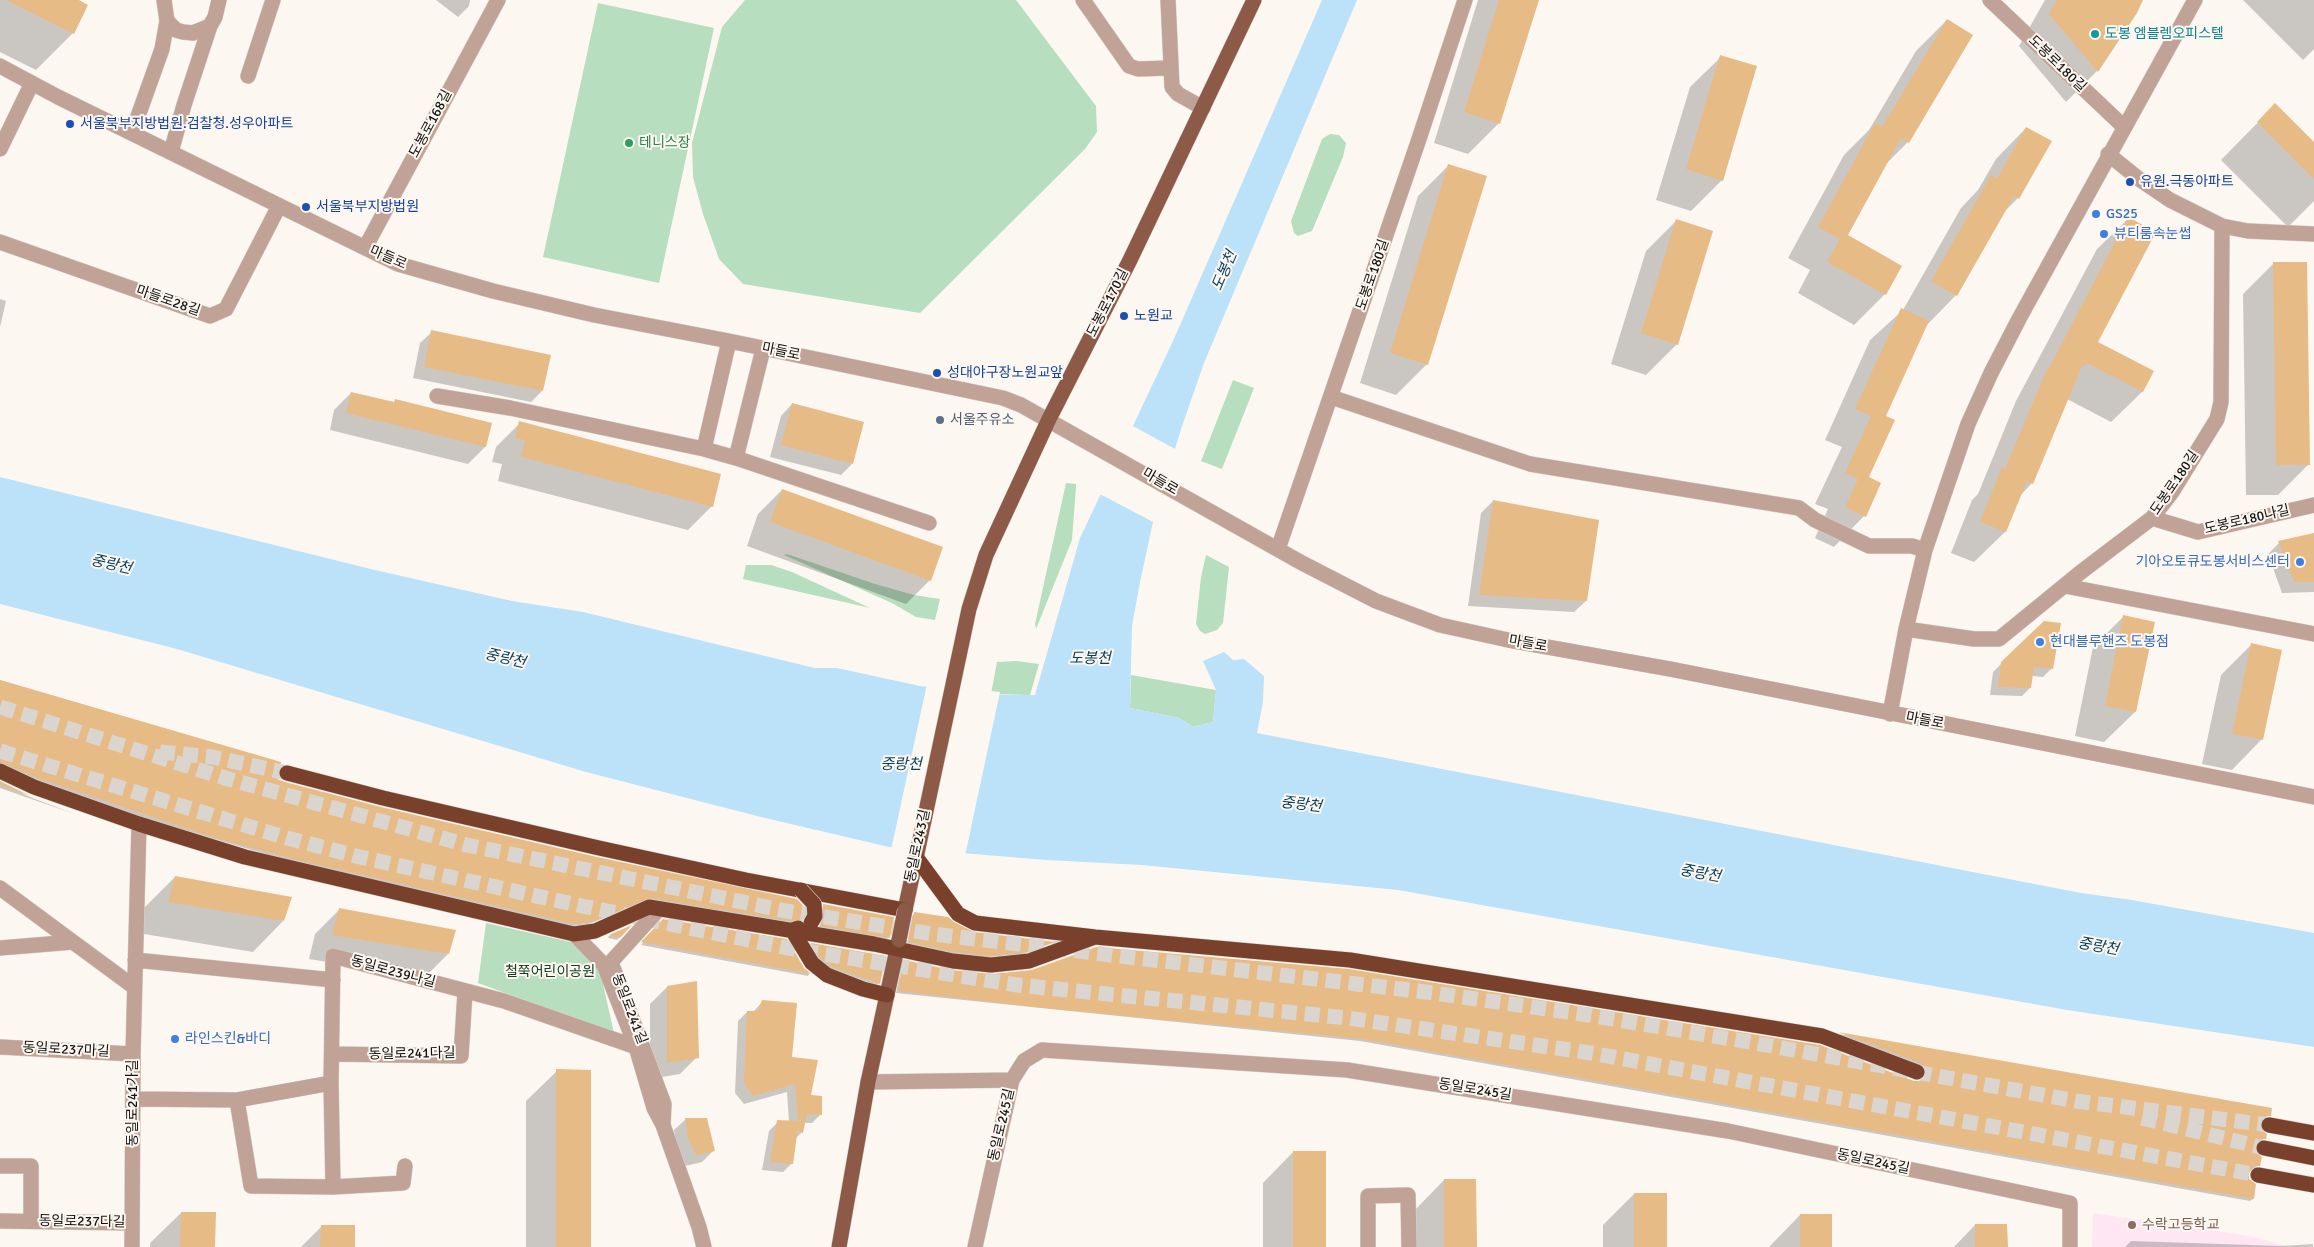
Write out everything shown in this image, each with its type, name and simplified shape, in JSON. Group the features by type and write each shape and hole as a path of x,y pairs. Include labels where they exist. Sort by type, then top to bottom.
{"highway":[{"path":"0,771 34,787 139,824 245,857 574,934 595,932 649,907 898,945 953,961 991,965 1029,961 1089,939"},
{"path":"287,773 475,819 801,890 904,910"},
{"path":"916,858 958,914 975,923 1089,939 1350,960 1822,1036 1917,1072"},
{"path":"792,930 811,923 815,916 814,904 801,890"},
{"path":"792,930 812,963 827,975 863,989 887,994"},
{"path":"2269,1125 2314,1133"},
{"path":"2264,1148 2314,1158"},
{"path":"2258,1175 2309,1184"}],"main road":[{"name":"도봉로170길","path":"969,609 986,555 1049,419 1130,260 1254,0"},
{"name":"동일로243길","path":"839,1247 868,1082 969,609"}],"street":[{"path":"132,133 162,49 166,21 164,0"},
{"path":"171,152 219,0"},
{"path":"248,76 273,0"},
{"name":"도봉로168길","path":"365,248 498,0"},
{"path":"1083,0 1129,66 1138,69 1170,68"},
{"path":"1168,0 1171,82 1175,91 1204,108"},
{"name":"도봉로180길","path":"1278,549 1465,0"},
{"name":"도봉로180길","path":"1990,0 2124,127"},
{"path":"1890,714 1906,629 1925,550 1968,424 1991,374 2108,154 2169,50 2195,0"},
{"path":"166,21 176,30 183,32 193,33 210,26"},
{"name":"마들로","path":"0,66 32,84 398,264 493,291 594,315 1003,398 1021,404 1240,528 1376,601 1440,625 1508,640 1680,671 2314,797"},
{"path":"0,149 32,84"},
{"path":"2108,154 2139,179 2170,200 2222,226 2248,231 2314,234"},
{"name":"마들로28길","path":"0,242 210,316 226,309 279,206"},
{"name":"도봉로180길","path":"1906,629 1974,639 1996,640 2008,633 2152,518 2172,492 2217,419 2221,402 2222,226"},
{"path":"704,449 729,341"},
{"path":"736,458 763,348"},
{"path":"437,396 510,408 704,449 929,523"},
{"path":"1331,397 1530,464 1799,508 1815,520 1869,546 1912,546 1925,550"},
{"name":"도봉로180나길","path":"2152,518 2198,532 2314,505"},
{"path":"2065,586 2314,634"},
{"name":"동일로241가길","path":"132,1247 132,1099 139,824"},
{"path":"0,888 134,987"},
{"name":"동일로241길","path":"659,909 611,962 664,1104 663,1125"},
{"name":"동일로241길","path":"574,934 604,965 636,1047 654,1108 663,1125 699,1227 704,1247"},
{"path":"0,948 73,942"},
{"name":"동일로239나길","path":"135,960 333,980 333,956 504,1002 636,1047"},
{"path":"333,980 331,1083 333,1187"},
{"name":"동일로241다길","path":"332,1054 461,1056 465,992"},
{"name":"동일로237마길","path":"0,1047 133,1054"},
{"name":"동일로245길","path":"975,1247 1012,1080 1024,1060 1042,1050 1356,1071 1728,1131 2070,1203 2070,1247"},
{"path":"868,1082 1012,1080"},
{"path":"132,1099 237,1100 331,1083"},
{"path":"237,1100 252,1186 333,1187 403,1183 406,1166"},
{"name":"동일로237다길","path":"0,1166 31,1166 31,1221"},
{"path":"1368,1247 1368,1196 1408,1195 1409,1247"},
{"name":"동일로237다길","path":"0,1221 132,1223"}],"shaded area":[{"name":"수락고등학교","path":"2093,1213 2251,1236 2288,1247 2092,1247"}],"green space":[{"path":"745,0 1016,0 1096,106 1097,132 1085,149 920,313 743,284 719,259 703,214 693,177 692,143 722,27"},
{"name":"테니스장","path":"598,3 714,28 659,283 543,257"},
{"path":"1330,134 1339,135 1346,143 1343,157 1312,231 1298,236 1294,233 1291,221 1322,139"},
{"path":"1233,380 1254,388 1222,469 1201,461"},
{"path":"1066,483 1076,484 1072,540 1036,629 1035,624"},
{"path":"787,554 875,584 914,595 940,599 935,620 916,617 892,603 784,555"},
{"path":"1206,555 1229,567 1223,623 1217,630 1205,634 1200,631 1196,624 1201,577"},
{"path":"746,565 771,565 792,572 870,608 743,579"},
{"path":"1016,661 1039,664 1030,695 991,694 997,662"},
{"path":"1131,675 1216,690 1213,722 1193,727 1179,718 1130,708"},
{"name":"철쭉어린이공원","path":"486,923 571,942 600,971 614,1033 478,983"}],"water":[{"name":"중랑천","path":"1322,0 1357,0 1204,363 1181,429 1153,522 1140,582 1132,626 1130,708 1179,718 1193,727 1213,722 1216,690 1203,661 1224,652 1233,660 1244,659 1264,676 1263,702 1257,733 2081,893 2132,900 2314,933 2314,1047 2067,1010 1398,890 1142,865 1046,860 889,847 761,817 586,772 177,649 0,604 0,477 375,570 512,601 583,612 815,668 837,668 920,686 1003,695 1035,695 1080,538 1173,341"}],"pier":[{"path":"1131,425 1177,450 1155,523 1098,493"},
{"path":"927,684 1000,692 965,856 891,850"}],"building":[{"path":"6,0 79,0 88,5 74,34"},
{"path":"1499,0 1539,0 1500,124 1464,112"},
{"name":"도봉 엠블렘오피스텔","path":"2057,0 2143,0 2137,13 2098,72 2049,14"},
{"path":"1947,19 1973,35 1909,143 1901,138 1848,235 1902,266 1886,295 1827,262 1840,239 1818,227 1875,123 1882,127"},
{"path":"1720,55 1757,66 1723,181 1686,169"},
{"path":"2275,103 2314,142 2314,179 2257,122"},
{"path":"2026,127 2052,141 2019,199 2014,196 1957,296 1931,281 1991,175 1997,179"},
{"path":"1448,164 1487,176 1428,365 1390,353"},
{"path":"2128,217 2156,232 2098,342 2154,371 2143,392 2087,363 2084,367 2082,366 2033,484 2027,481 2006,532 1980,522 2002,467 2005,469 2047,369"},
{"path":"1676,219 1713,231 1678,345 1641,333"},
{"path":"2273,262 2307,262 2310,465 2276,465"},
{"path":"1901,308 1929,321 1886,416 1895,420 1869,477 1881,483 1866,517 1845,507 1858,479 1845,473 1871,416 1855,409"},
{"path":"431,330 551,355 543,391 424,367"},
{"path":"351,392 394,402 395,399 492,423 486,447 346,413"},
{"path":"792,403 864,422 853,464 781,445"},
{"path":"519,421 721,474 713,507 521,457 525,440 515,438"},
{"path":"782,489 943,547 931,581 770,522"},
{"path":"1493,500 1599,520 1587,601 1479,595"},
{"name":"기아오토큐도봉서비스센터","path":"2314,533 2314,582 2294,582 2278,541"},
{"path":"2123,615 2155,622 2136,712 2105,706"},
{"name":"현대블루핸즈 도봉점","path":"2044,621 2061,623 2053,669 2034,667 2031,688 1998,687 2001,662"},
{"path":"2251,643 2282,650 2263,740 2232,734"},
{"path":"0,680 281,762 277,779 285,782 381,807 597,857 797,899 805,908 805,914 802,920 790,921 650,898 592,922 574,924 289,858 208,836 38,778 0,762"},
{"path":"0,781 30,796 79,814 0,785"},
{"path":"175,876 292,897 284,921 168,902"},
{"path":"823,904 894,917 890,938 820,926 824,916"},
{"path":"339,908 456,930 449,954 332,935"},
{"path":"914,912 948,917 974,932 1055,942 1027,952 991,956 954,952 908,942"},
{"path":"663,919 787,939 804,968 811,974 641,942"},
{"path":"632,925 620,938 609,935"},
{"path":"811,943 886,956 880,984 832,967 819,957"},
{"path":"1096,947 1349,969 1820,1045 1914,1081 1919,1081 1926,1076 1926,1070 1921,1063 1838,1032 2272,1108 2271,1116 2265,1116 2260,1123 2260,1129 2267,1134 2266,1139 2261,1139 2255,1146 2255,1151 2262,1157 2260,1166 2254,1166 2249,1173 2249,1179 2256,1184 2254,1199 1362,1039 1034,1007 898,991 904,960 951,970 992,974 1032,970"},
{"path":"697,981 699,1058 667,1063 667,986"},
{"path":"762,1000 797,1003 792,1057 818,1060 811,1095 822,1096 822,1115 807,1114 803,1133 799,1132 798,1128 793,1164 770,1162 777,1120 798,1121 795,1084 753,1096 744,1083 747,1011 758,1011"},
{"path":"556,1069 591,1070 591,1247 556,1247"},
{"path":"685,1118 707,1118 715,1151 696,1155 688,1138"},
{"path":"1293,1151 1326,1151 1326,1247 1293,1247"},
{"path":"1444,1179 1476,1179 1477,1247 1444,1247"},
{"path":"1634,1193 1667,1193 1667,1247 1634,1247"},
{"path":"181,1212 216,1212 215,1247 180,1247"},
{"path":"1800,1214 1832,1214 1832,1247 1800,1247"},
{"path":"1975,1224 2007,1224 2008,1247 1975,1247"},
{"path":"321,1225 355,1225 355,1247 320,1247"}],"tunnel":[{"path":"0,707 225,778 467,845 786,911 933,934 1434,993 1589,1015 2076,1101 2269,1125"},
{"path":"0,751 287,838 360,857 582,906 793,949 1017,985 1348,1018 1591,1053 2258,1175"},
{"path":"160,752 213,757 287,773"},
{"path":"2142,1118 2264,1148"}],"place":[{"name":"도봉 엠블렘오피스텔","path":"2095,34"},
{"name":"서울북부지방법원.검찰청.성우아파트","path":"70,124"},
{"name":"테니스장","path":"629,143"},
{"name":"유원.극동아파트","path":"2130,182"},
{"name":"서울북부지방법원","path":"306,207"},
{"name":"GS25","path":"2096,214"},
{"name":"뷰티룸속눈썹","path":"2104,234"},
{"name":"노원교","path":"1124,316"},
{"name":"성대야구장노원교앞","path":"937,373"},
{"name":"서울주유소","path":"940,420"},
{"name":"기아오토큐도봉서비스센터","path":"2300,562"},
{"name":"현대블루핸즈 도봉점","path":"2040,642"},
{"name":"라인스킨&바디","path":"175,1039"},
{"name":"수락고등학교","path":"2132,1225"}],"water label":[{"name":"도봉천","path":"1225,271"},
{"name":"도봉천","path":"1090,659"}]}
